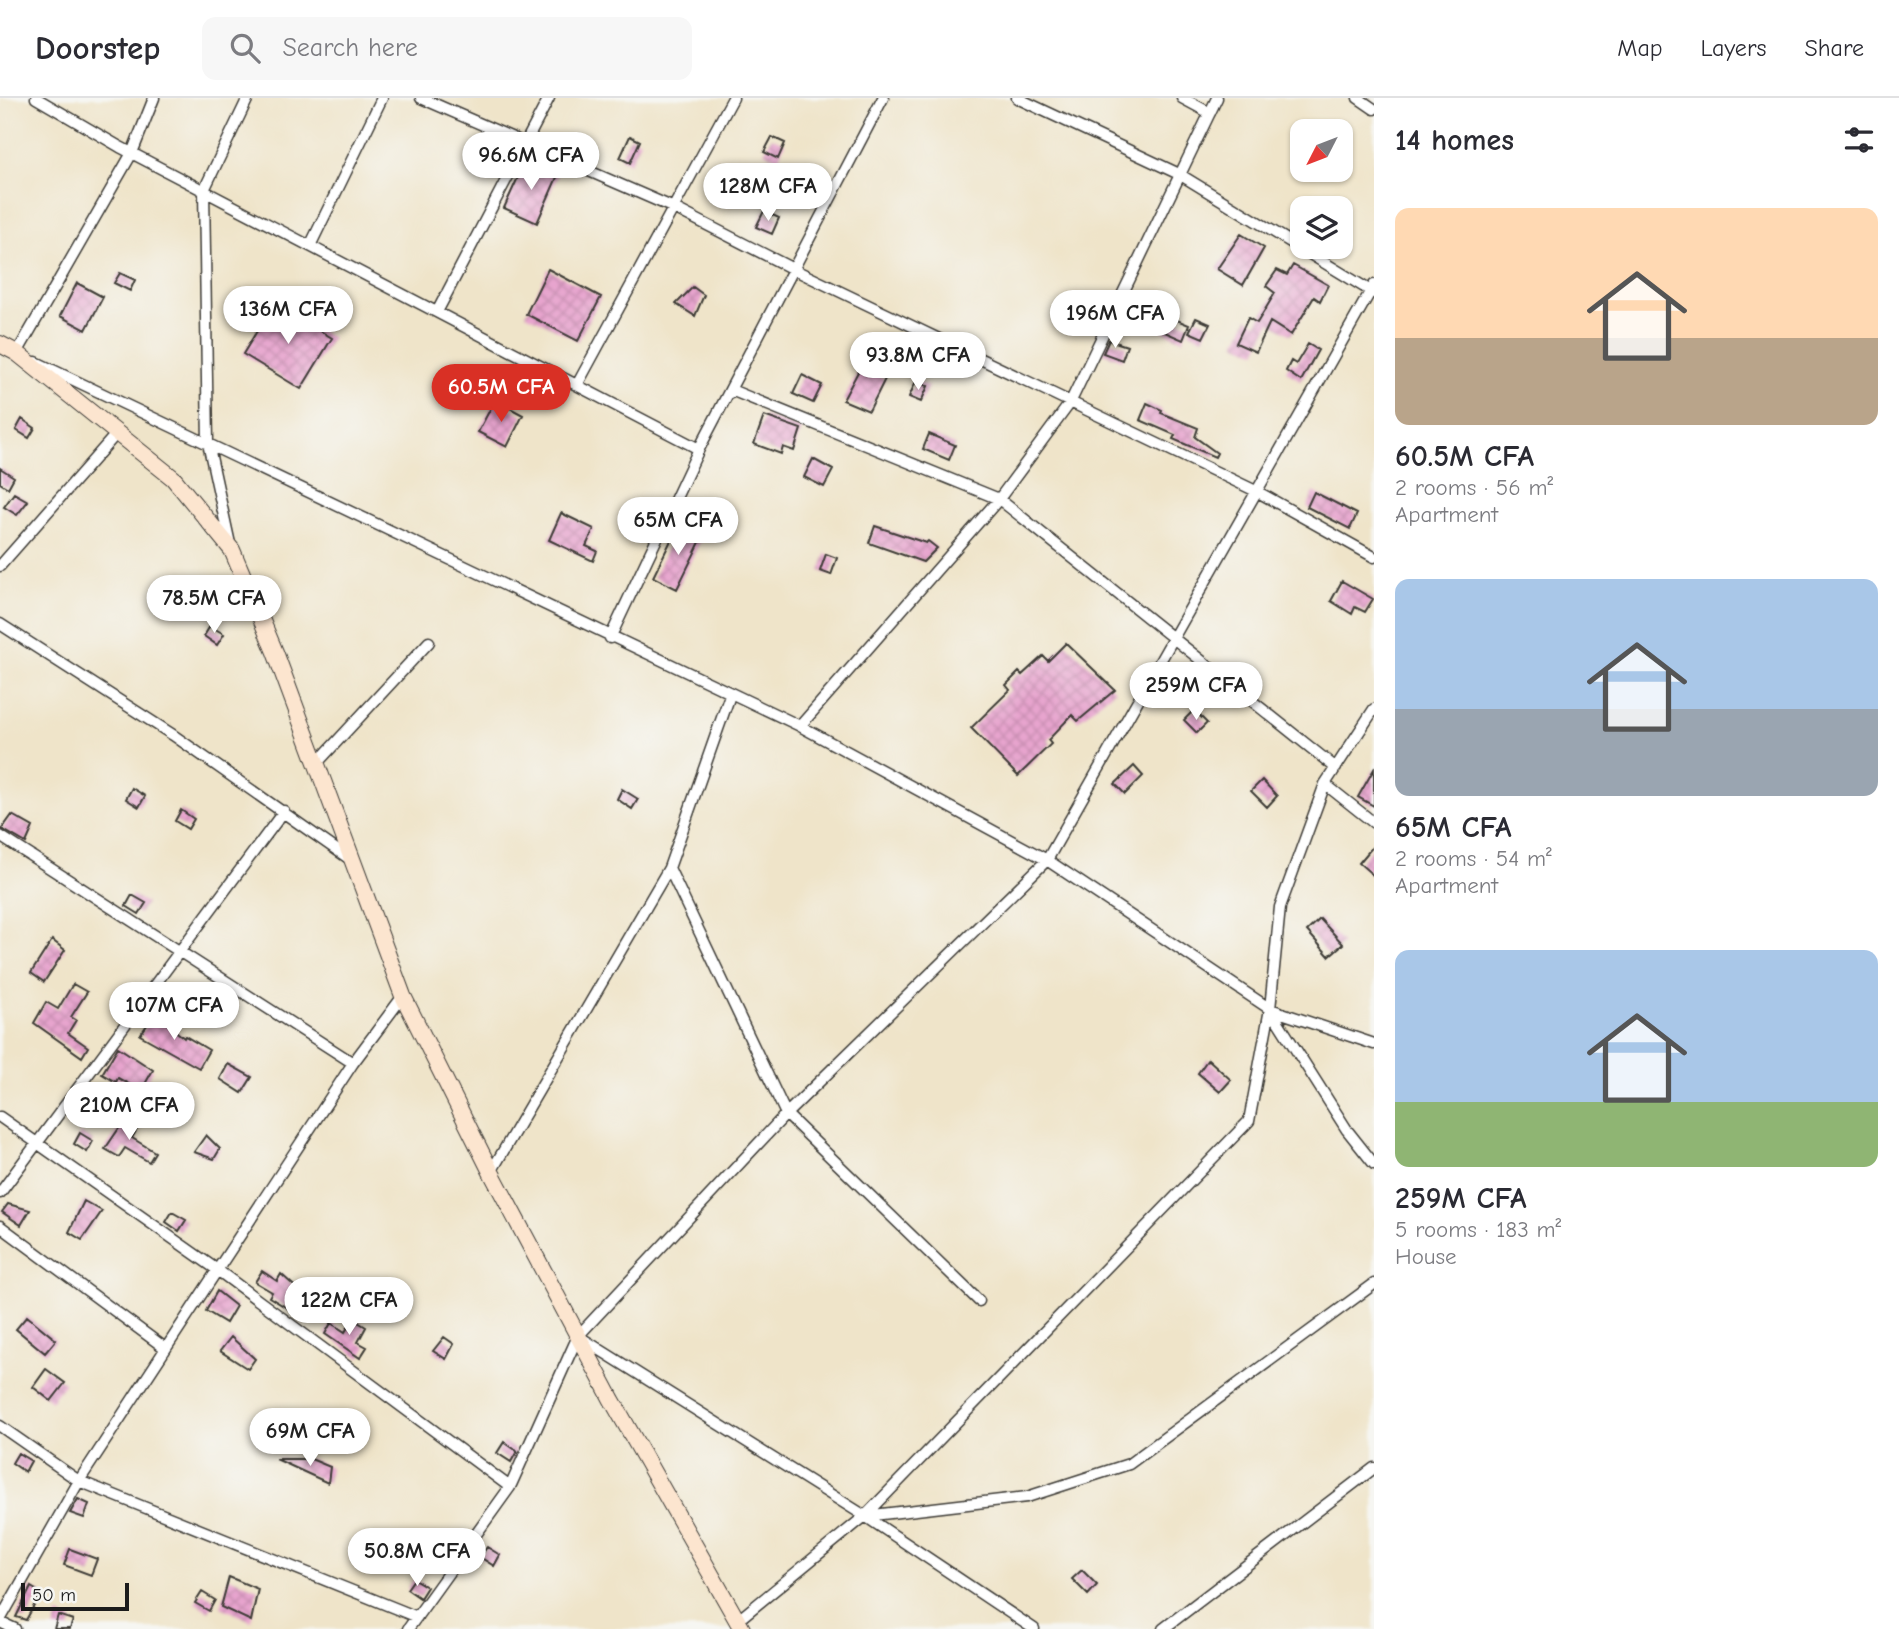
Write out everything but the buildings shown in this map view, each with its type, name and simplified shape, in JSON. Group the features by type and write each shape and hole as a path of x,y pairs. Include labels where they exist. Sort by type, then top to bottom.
{"main road":[{"path":"0,344 17,353 173,478 232,550 317,763 403,996 491,1172 578,1336 740,1625"}],"street":[{"path":"36,98 132,153 699,449"},
{"path":"154,98 132,153 17,353 610,638 800,726 1047,860 1269,1009 1374,1044"},
{"path":"232,550 208,443 204,190 248,98"},
{"path":"310,246 382,98"},
{"path":"421,98 674,208 794,271 1258,492 1374,557"},
{"path":"437,312 549,98"},
{"path":"577,385 733,98"},
{"path":"610,638 699,449 883,98"},
{"path":"408,1629 510,1487 578,1336 786,1114 1047,860 1373,290 1179,174 1017,98"},
{"path":"1182,98 1210,113"},
{"path":"800,726 999,499 1070,403 1217,98"},
{"path":"1358,98 1374,109"},
{"path":"731,390 999,499 1336,768"},
{"path":"0,566 117,433"},
{"path":"0,624 284,811 354,861"},
{"path":"317,763 429,642"},
{"path":"491,1172 669,868 730,695"},
{"path":"740,1625 865,1516 1249,1121 1269,1009 1280,907 1325,784 1374,709"},
{"path":"1325,784 1374,823"},
{"path":"0,1193 284,811"},
{"path":"0,836 178,954 353,1063"},
{"path":"669,868 786,1114 979,1301"},
{"path":"15,1629 0,1621 79,1481 353,1063 403,996"},
{"path":"1269,1009 1347,1130 1374,1164"},
{"path":"0,1117 216,1269 510,1487"},
{"path":"0,1226 165,1349"},
{"path":"865,1516 1027,1497 1129,1464 1374,1284"},
{"path":"578,1336 865,1516 1034,1629"},
{"path":"0,1426 79,1481 417,1618"},
{"path":"1163,1629 1374,1468"}]}
